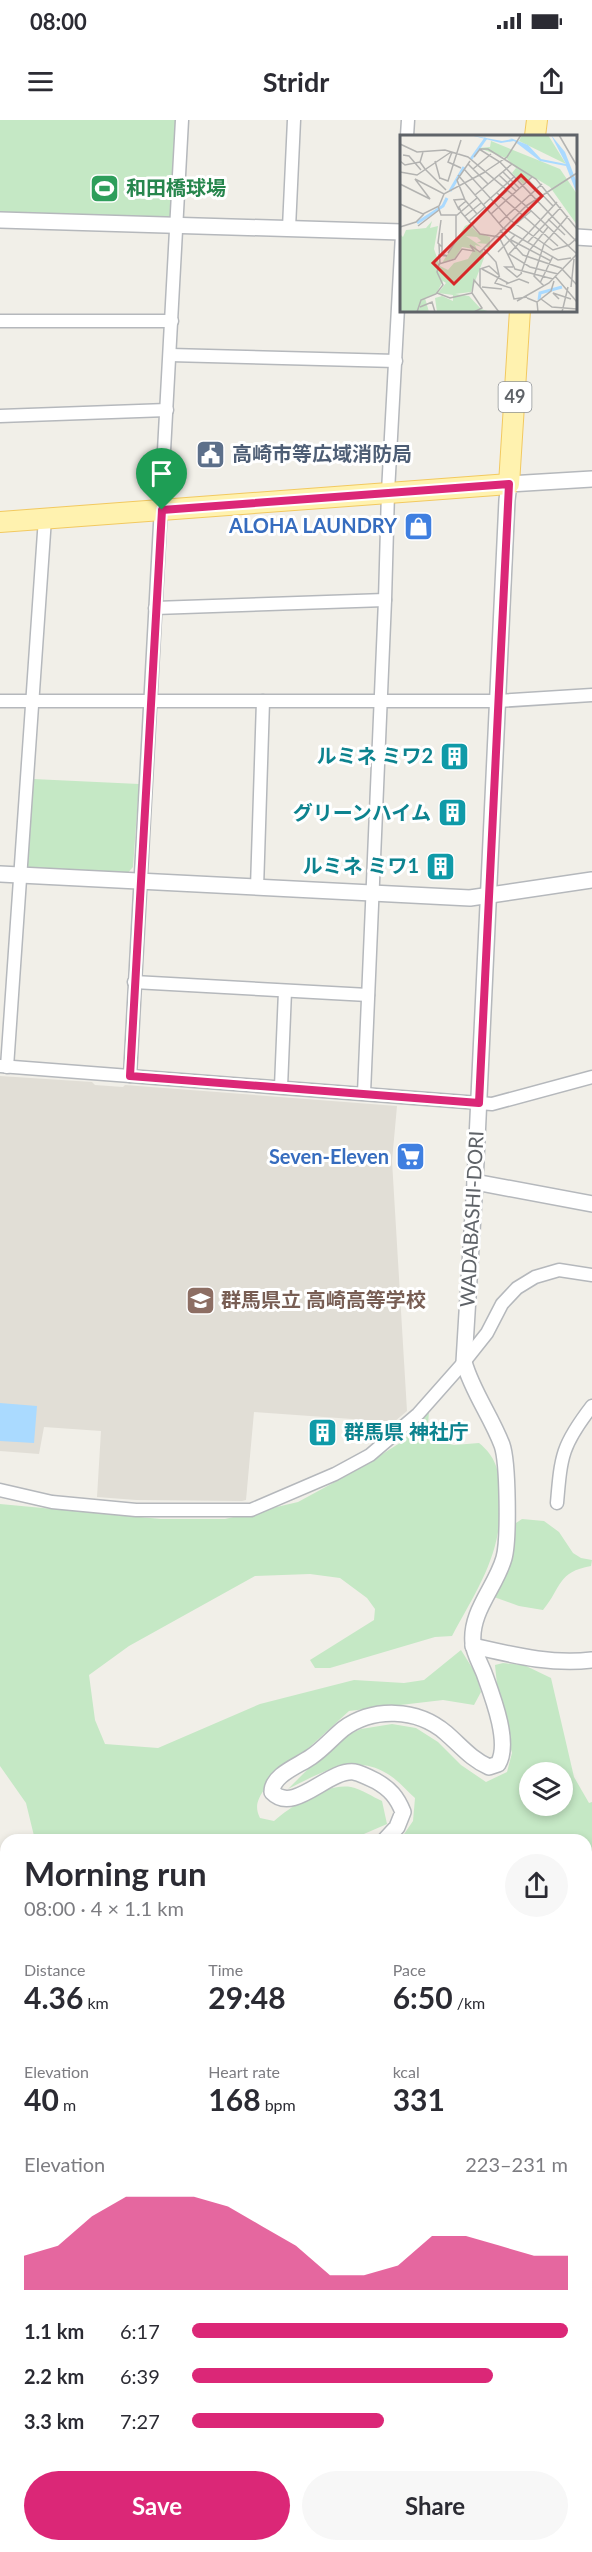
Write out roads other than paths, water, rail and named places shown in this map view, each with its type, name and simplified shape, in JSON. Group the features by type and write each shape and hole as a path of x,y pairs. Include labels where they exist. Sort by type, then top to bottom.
{"main road":[{"path":"535,135 537,120"},
{"name":"WADABASHI-DORI","path":"509,484 520,312"},
{"path":"0,522 509,484"}],"street":[{"path":"130,1076 182,120"},
{"path":"290,228 294,120"},
{"path":"407,135 408,120"},
{"path":"0,220 400,233"},
{"path":"577,237 592,238"},
{"path":"364,1093 388,492 400,276"},
{"path":"0,321 172,321"},
{"path":"170,355 396,361"},
{"path":"0,416 167,410"},
{"path":"509,484 592,479"},
{"name":"WADABASHI-DORI","path":"473,1646 473,1629 478,1611 504,1558 507,1532 505,1461 502,1447 464,1362 509,484"},
{"path":"45,518 21,875 4,1067 492,1104 592,1077"},
{"path":"155,608 385,600"},
{"path":"0,701 498,701 592,695"},
{"path":"257,888 263,701"},
{"path":"0,874 372,895 470,898 592,880"},
{"path":"134,982 368,995"},
{"path":"281,1087 285,991"},
{"path":"475,1182 592,1204"},
{"path":"0,1490 52,1502 136,1510 251,1510 335,1474 370,1455 418,1414 464,1362 487,1333 502,1304 517,1288 535,1277 559,1270 592,1275"},
{"path":"557,1503 561,1461 567,1442 592,1406"},
{"path":"473,1646 530,1660 568,1663 592,1660"},
{"path":"391,1834 397,1827 403,1812 398,1798 374,1780 353,1772 333,1777 295,1798 285,1799 277,1797 272,1792 272,1785 276,1779 313,1756 342,1730 371,1715 411,1714 420,1717 445,1732 473,1760 489,1767 498,1764 504,1755 503,1737 484,1673 473,1646"}],"water":[{"path":"0,1403 37,1406 34,1443 0,1441"}],"place":[{"name":"和田橋球場","path":"105,188"},
{"name":"高崎市等広域消防局","path":"211,454"},
{"name":"ALOHA LAUNDRY","path":"418,526"},
{"name":"ルミネ ミワ2","path":"454,756"},
{"name":"グリーンハイム","path":"452,813"},
{"name":"ルミネ ミワ1","path":"440,866"},
{"name":"Seven-Eleven","path":"410,1157"},
{"name":"群馬県立 高崎高等学校","path":"200,1300"},
{"name":"群馬県 神社庁","path":"323,1432"}]}
